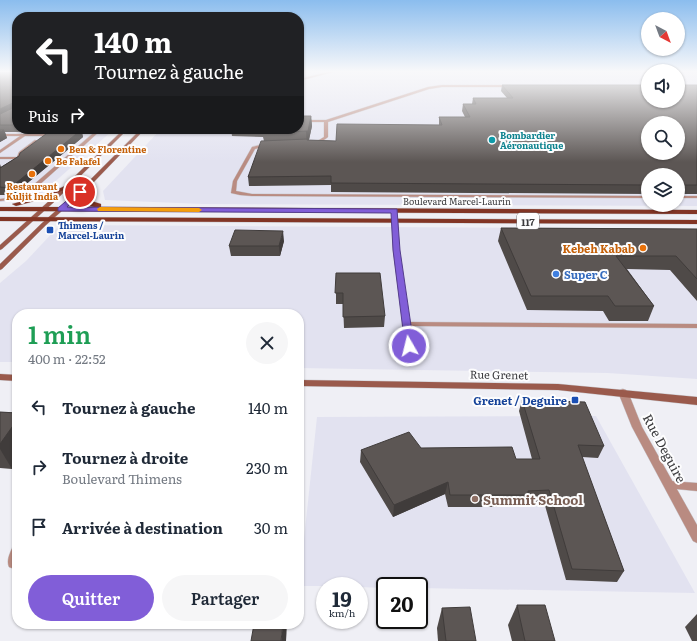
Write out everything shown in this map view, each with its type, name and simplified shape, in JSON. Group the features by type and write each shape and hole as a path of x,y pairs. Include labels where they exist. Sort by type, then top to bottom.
{"main road":[{"path":"0,207 36,200 67,186"},
{"path":"87,186 82,200 85,203 135,210"},
{"name":"Boulevard Marcel-Laurin","path":"0,207 135,210 697,212"},
{"path":"394,211 395,221"},
{"name":"Boulevard Marcel-Laurin","path":"0,218 697,222"}],"street":[{"path":"0,248 121,134"},
{"path":"0,268 49,219 87,186 138,134"},
{"path":"0,378 12,378"},
{"name":"Rue Grenet","path":"304,383 558,386 697,401"},
{"name":"Rue Deguire","path":"623,392 637,427 697,537"}],"lane":[{"path":"304,121 326,121 387,102"},
{"path":"309,143 320,141 326,137 326,121"},
{"path":"87,134 94,134"},
{"path":"0,200 12,199 26,194 94,134"},
{"path":"0,135 59,135"},
{"path":"0,152 25,135"},
{"path":"12,166 19,161 18,158 20,153 45,135"},
{"path":"271,144 253,148 235,181 233,192 252,195 641,197"},
{"path":"74,152 102,153"},
{"path":"0,158 18,158"},
{"path":"685,197 697,197"},
{"path":"395,221 396,250 409,346"},
{"path":"406,324 697,326"},
{"path":"669,485 697,487"}],"shaded area":[{"path":"304,102 641,102 641,108 685,108 685,102 697,102 697,206 685,206 685,168 641,168 641,206 203,204 105,200 103,191 156,134 304,134"},
{"path":"0,129 12,129 12,134 108,134 41,194 12,202 0,202"},
{"path":"65,225 697,229 697,379 608,373 304,368 304,309 12,309 12,362 0,362 0,283 26,261 57,228"},
{"name":"Summit School","path":"596,416 695,593 428,588 428,577 376,577 376,588 368,587 368,577 316,577 316,586 304,586 304,539 317,417"}],"building":[{"path":"0,102 12,102 12,103 0,109"},
{"name":"Bombardier Aéronautique","path":"475,102 641,102 641,108 685,108 685,102 697,102 697,185 685,185 685,168 641,168 641,185 331,183 331,176 248,177 261,141 307,139 336,141 337,124 442,125 439,117 470,117 463,104 476,104"},
{"path":"12,108 12,125 0,125 0,114"},
{"path":"304,116 311,116 308,131 304,131"},
{"path":"46,134 76,134 10,188 0,187 0,168 19,156 20,153"},
{"path":"501,228 697,229 697,279 676,256 616,256 654,306 615,306 608,296 531,296"},
{"path":"235,230 283,231 279,246 229,246"},
{"path":"336,273 380,273 385,316 343,317 343,293 335,293"},
{"path":"522,400 585,402 604,446 578,445 624,571 572,569 549,490 528,491 528,495 450,495 448,482 394,505 361,450 409,432 421,448 512,447 516,459 540,459"},
{"path":"0,412 12,413 12,427 0,444"},
{"path":"517,605 545,605 555,641 525,641"},
{"path":"470,607 476,641 446,641 442,608"},
{"path":"253,629 282,629 281,641 251,641"}],"slow traffic":[{"path":"100,209 199,210"}],"place":[{"name":"Bombardier Aéronautique","path":"492,140"},
{"name":"Ben & Florentine","path":"61,149"},
{"name":"Be Falafel","path":"48,161"},
{"name":"Restaurant Kuljit India","path":"32,174"},
{"name":"Thimens / Marcel-Laurin","path":"50,230"},
{"name":"Kebeh Kabab","path":"643,248"},
{"name":"Super C","path":"556,274"},
{"name":"Grenet / Deguire","path":"575,400"},
{"name":"Summit School","path":"475,499"}],"route":[{"path":"80,192 60,209 394,211 396,250 409,346"}]}
